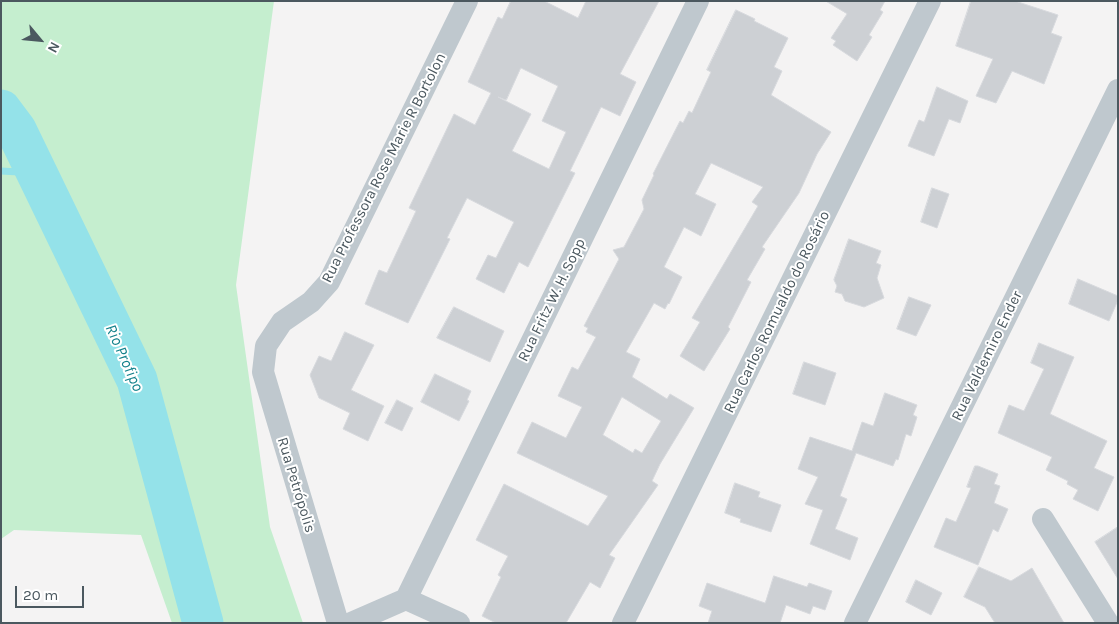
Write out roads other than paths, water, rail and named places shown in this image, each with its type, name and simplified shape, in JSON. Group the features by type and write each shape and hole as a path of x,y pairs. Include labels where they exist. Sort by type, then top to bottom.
{"street":[{"name":"Rua Professora Rose Marie R Bortolon","path":"266,346 282,322 311,302 329,282 467,1"},
{"name":"Rua Fritz W. H. Sopp","path":"406,598 698,1"},
{"name":"Rua Carlos Romualdo do Rosário","path":"623,623 930,1"},
{"name":"Rua Valdemiro Ender","path":"855,623 1118,90"},
{"name":"Rua Petrópolis","path":"266,346 262,372 338,623"},
{"path":"1043,519 1108,623"},
{"path":"351,623 406,598 459,623"}],"waterway":[{"name":"Rio Profipo","path":"1,110 16,130 137,380 203,623"},
{"path":"1,171 37,173"}]}
